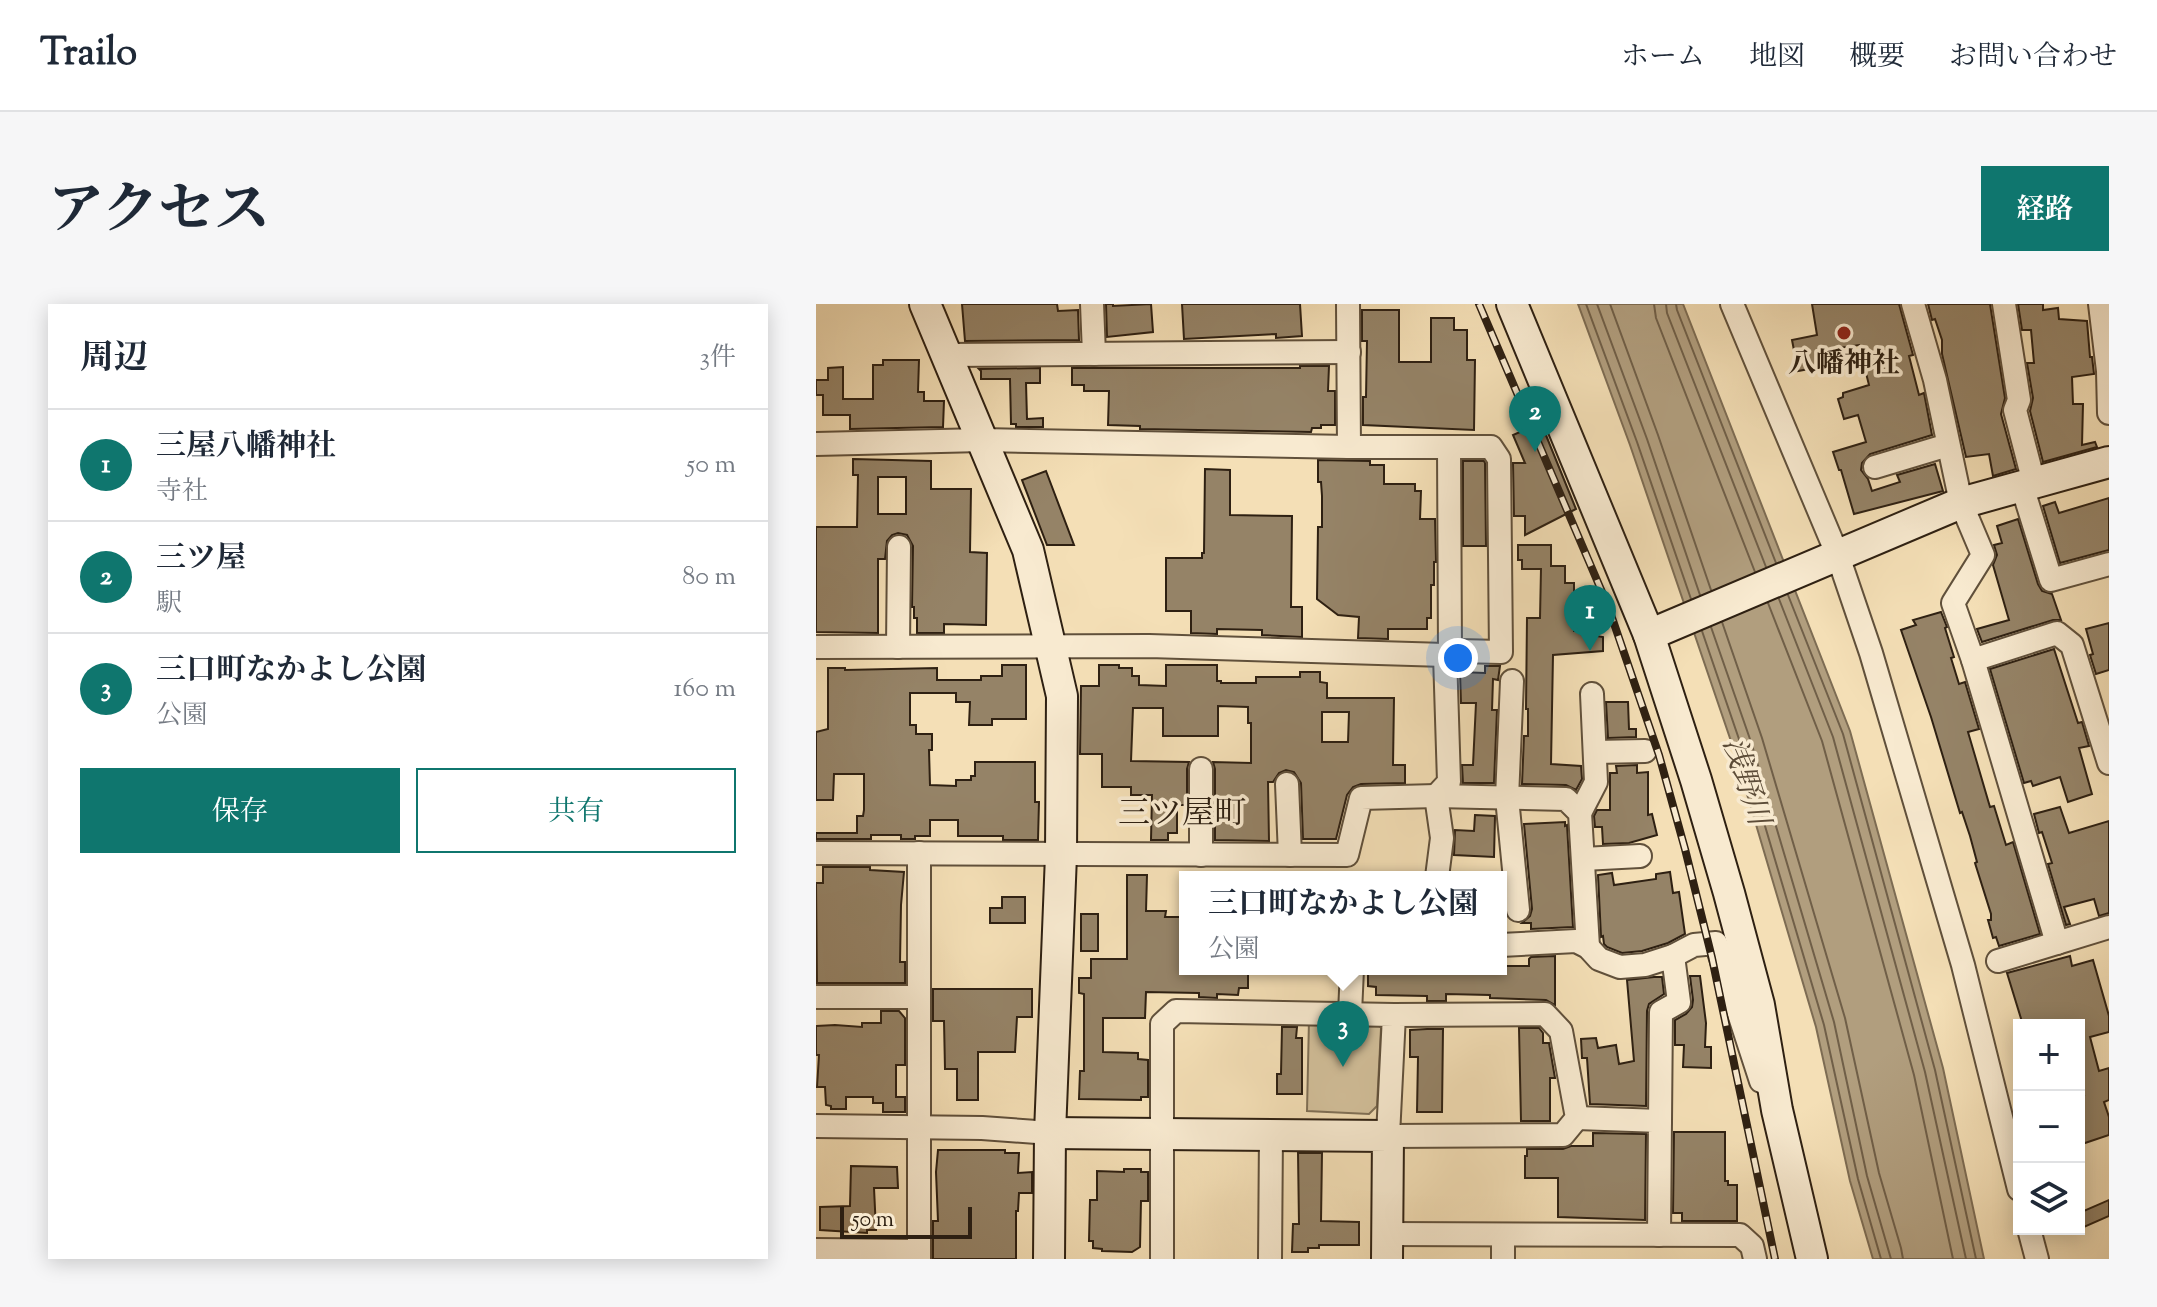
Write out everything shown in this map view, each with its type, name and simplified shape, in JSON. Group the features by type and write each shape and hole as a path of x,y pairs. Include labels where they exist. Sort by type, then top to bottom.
{"street":[{"path":"1092,304 1094,354"},
{"path":"1348,304 1349,447"},
{"path":"1512,304 1649,635 1729,893 1759,1005 1777,1110 1812,1259"},
{"path":"1732,304 1838,556 1871,653 1963,965 2013,1165"},
{"path":"1913,304 1935,380 1961,503 1983,555 1953,603 1973,660 2057,943"},
{"path":"2004,304 2019,400 2015,410 2028,485 2051,580 2109,564"},
{"path":"2100,304 2108,371 2109,413"},
{"path":"928,305 1028,550 1062,696 1061,855 1050,1133 1049,1259"},
{"path":"946,355 1349,352"},
{"path":"816,444 982,440 1491,447 1499,459 1501,652 1458,651 1448,654 1149,646 816,647"},
{"path":"1875,467 1948,445"},
{"path":"1436,796 1449,782 1449,447"},
{"path":"1649,635 1961,503 2109,462"},
{"path":"898,647 899,547"},
{"path":"1973,660 2057,633 2072,645 2109,763"},
{"path":"1512,681 1507,798 1518,910"},
{"path":"1588,947 1580,813 1596,782 1592,694"},
{"path":"1595,752 1645,751"},
{"path":"1201,769 1201,855"},
{"path":"1287,784 1290,855"},
{"path":"1436,796 1442,838 1438,871"},
{"path":"816,853 1347,855 1361,798 1566,799 1580,813"},
{"path":"816,1250 919,1255 919,853"},
{"path":"1583,859 1640,856"},
{"path":"1998,961 2057,943 2108,933"},
{"path":"1507,945 1576,941 1588,947 1599,959 1620,967 1645,965 1694,945 1716,943 1766,1098 1777,1110"},
{"path":"1659,1235 1661,1012 1679,1002 1673,956"},
{"path":"1350,1013 1352,975"},
{"path":"816,997 919,997"},
{"path":"816,1126 982,1128 1050,1133 1163,1133 1388,1136 1563,1135 1577,1118 1561,1031 1545,1014 1176,1011 1162,1024 1163,1133 1162,1259"},
{"path":"1394,1015 1387,1247 1503,1236 1740,1235 1752,1246 1755,1259"},
{"path":"1577,1118 1660,1121"},
{"path":"1270,1259 1271,1134"},
{"path":"2031,1235 2037,1259"},
{"path":"1503,1236 1503,1259"}],"shaded area":[{"path":"1309,1020 1375,1020 1381,1028 1377,1106 1369,1114 1307,1111"}],"water":[{"name":"浅野川","path":"1578,304 1683,304 1850,731 1943,1068 1984,1259 1873,1259 1850,1181 1816,1027 1733,747 1630,445"}],"building":[{"path":"962,304 1057,304 1058,311 1078,310 1079,340 965,341"},
{"path":"1106,304 1151,304 1153,332 1107,337"},
{"path":"1182,304 1300,304 1302,336 1276,338 1276,334 1184,339"},
{"path":"1812,304 1899,304 1913,355 1909,356 1919,395 1924,393 1932,435 1870,454 1862,463 1861,470 1872,491 1900,482 1897,475 1935,464 1943,491 1854,514 1833,452 1866,442 1858,415 1844,419 1838,399 1843,397 1843,393 1869,385 1859,345 1817,351 1820,367 1798,371 1792,340 1817,335"},
{"path":"1928,304 1990,304 2005,398 2001,414 2016,469 1993,476 1989,454 1966,457 1942,354 1942,340"},
{"path":"2018,304 2043,304 2043,310 2058,308 2059,319 2087,321 2094,374 2072,377 2073,404 2083,404 2082,445 2095,442 2097,447 2043,462 2030,411 2033,398 2027,363 2034,363 2031,330 2022,330"},
{"path":"1362,310 1399,310 1399,362 1431,362 1431,318 1454,318 1454,330 1467,330 1467,360 1475,360 1474,430 1363,425 1367,341 1362,341"},
{"path":"883,360 919,360 918,392 924,392 924,401 944,401 943,427 850,429 850,415 823,415 823,395 816,395 816,380 828,380 828,368 843,367 843,399 873,399 873,365 883,365"},
{"path":"1329,366 1328,391 1335,391 1335,425 1321,425 1321,428 1312,428 1311,432 1140,429 1140,426 1108,425 1109,391 1084,391 1084,385 1072,385 1072,368"},
{"path":"1040,368 1040,383 1026,383 1027,419 1043,418 1043,427 1016,427 1016,424 1011,424 1010,379 981,379 979,369"},
{"path":"1541,423 1576,509 1525,535 1525,516 1514,516 1513,463 1525,463 1513,435"},
{"path":"853,459 931,461 931,489 971,489 970,552 987,553 986,625 944,624 944,633 917,633 917,618 914,618 912,607 913,546 907,535 898,533 887,541 885,559 878,559 878,633 816,632 816,527 857,527 858,475 853,475","holes":["878,477 906,477 906,514 878,514"]},
{"path":"1318,460 1370,461 1370,465 1384,465 1384,484 1415,484 1415,491 1421,491 1420,519 1435,519 1436,562 1434,585 1431,585 1431,618 1427,618 1427,629 1388,629 1388,639 1358,638 1359,617 1338,615 1317,599 1318,527 1322,527"},
{"path":"1463,461 1485,463 1486,546 1463,546"},
{"path":"1205,469 1230,470 1230,515 1292,516 1291,607 1302,607 1302,637 1262,635 1262,630 1217,629 1217,634 1191,633 1191,611 1166,611 1166,558 1202,558 1204,553"},
{"path":"1046,471 1074,545 1047,545 1022,480"},
{"path":"2109,498 2109,550 2060,563 2043,506 2055,502 2059,513"},
{"path":"2018,519 2038,584 2042,591 2052,594 2061,620 1982,642 1977,629 2009,620 1993,565 1997,555 1994,545 2002,543 1997,526"},
{"path":"1518,545 1551,545 1551,566 1565,566 1565,583 1574,583 1574,631 1596,630 1596,636 1603,637 1603,651 1553,655 1551,764 1581,766 1582,779 1576,790 1566,785 1522,784 1524,736 1528,736 1527,618 1540,618 1541,569 1522,569 1522,560 1518,560"},
{"path":"1941,612 1959,684 1965,682 1979,729 1968,732 1990,807 1994,806 2006,845 2013,842 2040,934 1999,946 1996,937 1993,938 1988,920 1991,920 1991,914 1970,836 1901,630 1916,625 1913,620"},
{"path":"2109,623 2109,670 2096,674 2086,629"},
{"path":"2054,649 2078,723 2082,722 2089,746 2079,748 2092,794 2068,802 2060,777 2033,786 2031,781 2024,783 1990,669"},
{"path":"1002,665 1026,665 1026,719 992,719 992,725 969,725 970,702 956,702 956,693 910,693 910,725 916,725 916,734 932,734 930,785 956,786 956,780 971,780 971,776 975,776 975,762 1035,762 1035,802 1039,802 1038,840 958,836 958,820 930,820 930,836 915,836 915,839 901,839 901,835 871,835 871,839 816,839 816,833 857,833 857,816 863,816 864,810 864,774 834,774 833,800 816,800 816,732 828,729 828,668 937,668 937,680 981,680 981,676 1002,676"},
{"path":"1099,665 1132,668 1132,676 1139,676 1139,685 1166,686 1166,665 1217,665 1217,681 1221,683 1256,683 1256,677 1300,677 1300,672 1320,672 1320,682 1327,683 1327,698 1394,698 1393,765 1405,765 1405,783 1353,787 1347,795 1336,839 1303,839 1301,783 1294,772 1286,770 1279,773 1273,782 1268,782 1269,841 1215,840 1213,762 1251,763 1248,707 1218,706 1218,736 1163,736 1163,708 1133,708 1131,761 1189,762 1187,805 1177,805 1177,833 1168,833 1168,840 1151,840 1152,795 1131,795 1131,787 1102,787 1102,754 1080,754 1081,686 1099,686","holes":["1322,712 1349,712 1348,742 1322,742"]},
{"path":"1485,666 1500,666 1498,680 1493,679 1492,710 1497,710 1494,783 1463,783 1462,765 1473,765 1476,703 1461,703 1460,672 1485,673"},
{"path":"1606,702 1628,702 1629,729 1636,729 1636,737 1608,738"},
{"path":"1637,765 1637,773 1648,772 1648,815 1652,814 1657,835 1629,843 1603,844 1602,827 1595,827 1594,816 1597,810 1610,810 1610,773 1617,773 1616,766"},
{"path":"2060,807 2069,833 2109,821 2109,913 2099,916 2094,899 2064,907 2070,924 2066,925 2048,864 2052,863 2034,814"},
{"path":"1475,815 1495,816 1494,857 1454,855 1455,830 1474,831"},
{"path":"1565,822 1573,927 1531,929 1531,923 1522,923 1530,916 1532,909 1524,824"},
{"path":"823,867 870,867 870,870 904,872 900,962 905,962 905,983 817,983 816,883 823,883"},
{"path":"1670,872 1673,893 1679,892 1685,934 1642,951 1622,953 1607,947 1601,937 1598,875 1612,873 1614,885 1656,879 1656,874"},
{"path":"1127,875 1147,875 1146,911 1166,911 1165,917 1179,917 1179,975 1248,975 1248,988 1239,988 1238,995 1217,994 1217,998 1199,997 1199,993 1146,992 1145,1018 1103,1018 1103,1052 1138,1053 1138,1059 1148,1060 1148,1097 1141,1097 1141,1100 1079,1099 1080,1071 1084,1071 1084,994 1079,993 1079,978 1091,978 1091,959 1127,959"},
{"path":"1002,897 1025,897 1025,923 990,923 990,908 1002,908"},
{"path":"1081,914 1098,914 1098,951 1081,951"},
{"path":"1555,956 1555,1005 1546,1000 1490,998 1490,995 1446,994 1446,1001 1427,1001 1427,996 1376,995 1376,987 1368,986 1368,975 1507,975 1507,966 1529,966 1531,957"},
{"path":"2070,956 2072,966 2093,960 2109,1016 2109,1032 2090,1037 2099,1071 2109,1068 2109,1100 2104,1102 2109,1117 2109,1135 2085,1143 2085,1019 2021,1019 2007,973"},
{"path":"1690,976 1700,976 1706,1023 1705,1047 1711,1047 1711,1068 1683,1067 1684,1045 1675,1045 1675,1020 1692,1007"},
{"path":"1662,977 1664,994 1649,1004 1647,1011 1646,1106 1590,1104 1587,1058 1582,1058 1581,1039 1596,1038 1598,1048 1616,1045 1619,1064 1634,1061 1627,980"},
{"path":"933,989 1032,989 1032,1017 1017,1017 1015,1052 978,1052 978,1100 957,1100 957,1069 945,1069 944,1021 933,1021"},
{"path":"881,1011 899,1011 905,1018 905,1065 896,1065 896,1097 905,1097 905,1112 883,1112 883,1103 873,1103 873,1097 846,1097 846,1109 831,1109 826,1105 825,1087 817,1087 819,1055 816,1055 816,1026 862,1027 862,1023 881,1023"},
{"path":"1282,1027 1297,1027 1296,1038 1302,1038 1302,1094 1277,1094 1277,1074 1281,1074"},
{"path":"1519,1028 1539,1028 1543,1033 1543,1043 1549,1043 1555,1078 1550,1078 1550,1121 1521,1121"},
{"path":"1443,1029 1442,1112 1417,1112 1418,1057 1410,1057 1410,1030"},
{"path":"1674,1132 1725,1132 1725,1181 1728,1185 1737,1185 1737,1221 1682,1221 1682,1213 1673,1213"},
{"path":"1593,1133 1646,1134 1645,1220 1558,1217 1558,1178 1525,1178 1527,1149 1593,1146"},
{"path":"938,1150 1005,1150 1005,1153 1019,1153 1018,1173 1032,1172 1032,1193 1019,1193 1016,1259 933,1259 933,1221 938,1221"},
{"path":"1298,1153 1322,1153 1321,1221 1359,1222 1359,1245 1319,1245 1319,1248 1308,1248 1308,1252 1292,1252 1293,1224 1299,1224"},
{"path":"851,1166 897,1167 898,1188 874,1188 876,1230 867,1230 867,1233 820,1230 820,1207 850,1206"},
{"path":"1124,1169 1148,1172 1148,1201 1141,1201 1140,1247 1132,1252 1102,1251 1093,1248 1093,1241 1089,1241 1090,1200 1097,1200 1097,1171 1124,1172"},
{"path":"2109,1200 2109,1216 2085,1227 2085,1210"}],"railway":[{"path":"1479,304 1608,606 1659,755 1712,958 1775,1259"}],"place":[{"name":"八幡神社","path":"1844,333"},
{"name":"三ツ屋","path":"1535,452"},
{"name":"三屋八幡神社","path":"1590,651"},
{"name":"三口町なかよし公園","path":"1343,1067"}],"district":[{"name":"三ツ屋町","path":"1182,812"}]}
